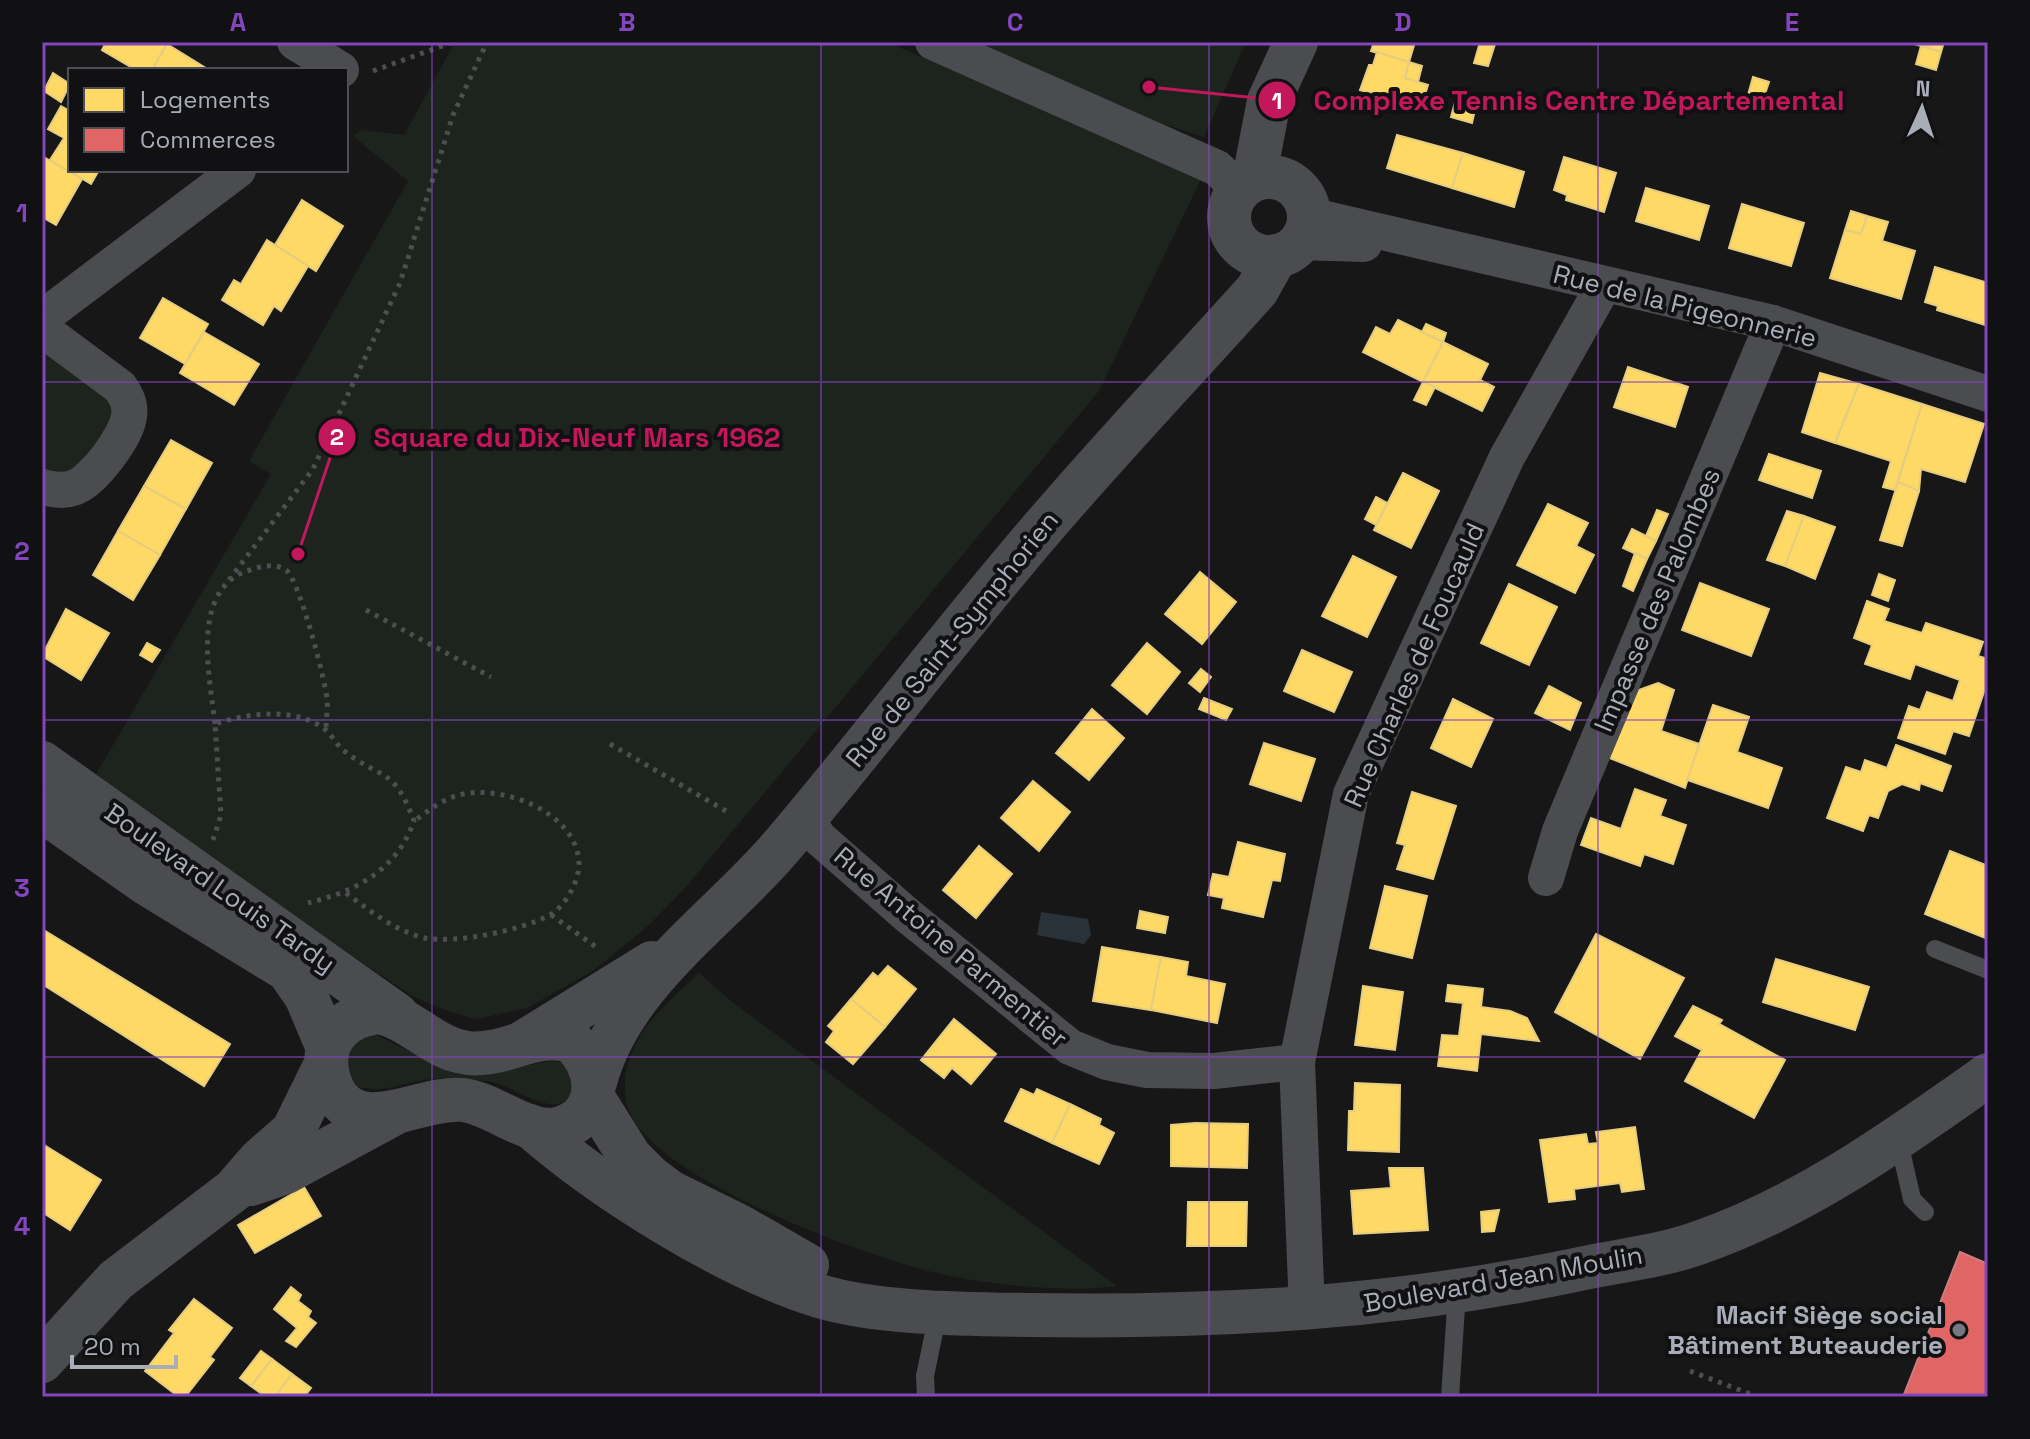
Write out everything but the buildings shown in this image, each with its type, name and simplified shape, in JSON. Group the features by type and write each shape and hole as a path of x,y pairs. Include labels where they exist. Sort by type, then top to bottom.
{"street":[{"path":"295,42 335,68"},
{"path":"933,42 1217,168 1273,216"},
{"path":"1273,216 1269,101 1296,42"},
{"path":"42,318 235,172"},
{"name":"Rue de la Pigeonnerie","path":"1273,216 1425,245 1773,323 1988,394"},
{"name":"Rue de Saint-Symphorien","path":"594,1090 617,1028 689,941 757,875 1065,501 1257,290 1273,216"},
{"name":"Rue Charles de Foucauld","path":"1307,1310 1297,1062 1351,794 1507,457 1604,285"},
{"name":"Impasse des Palombes","path":"1546,878 1560,831 1773,323"},
{"path":"42,329 120,387 128,399 130,414 127,427 84,484 56,490 42,487"},
{"name":"Boulevard Louis Tardy","path":"42,763 447,1048 469,1053 493,1052 524,1042"},
{"name":"Boulevard Louis Tardy","path":"42,810 146,883 288,970 306,996 327,1056 336,1095 348,1106 381,1116 398,1111"},
{"name":"Rue Antoine Parmentier","path":"806,818 819,838 907,915 1070,1047 1107,1062 1147,1070 1214,1071 1297,1062"},
{"name":"Rue de Saint-Symphorien","path":"524,1042 689,941"},
{"path":"42,1361 116,1280 234,1190 260,1160 293,1131 327,1056 347,1022 363,1014 397,1015"},
{"name":"Boulevard Jean Moulin","path":"524,1042 539,1037 571,1041 584,1052 594,1090 630,1157 650,1177 875,1305"},
{"name":"Boulevard Jean Moulin","path":"530,1126 590,1175 691,1236 765,1275 819,1296 938,1313 1072,1316 1307,1310 1457,1293 1694,1245 1790,1206 1898,1138 1988,1075"},
{"path":"234,1190 286,1172 398,1111 441,1100 463,1100 530,1126 561,1129 585,1112 594,1090"}],"lane":[{"path":"1935,949 1988,970"},
{"path":"1898,1138 1912,1199 1925,1212"},
{"path":"1450,1397 1457,1293"},
{"path":"926,1397 925,1376 938,1313"}],"path":[{"path":"348,76 453,42"},
{"path":"209,847 221,815 208,629 219,592 251,545 313,469 400,283 453,115 487,42"},
{"path":"229,580 260,567 276,566 293,578 327,700 326,730"},
{"path":"366,610 491,677"},
{"path":"215,724 239,716 270,714 326,730 341,749 379,769 396,783 414,821"},
{"path":"610,744 726,811"},
{"path":"296,906 346,893 369,881 406,844 414,821 456,796 479,792 521,799 549,812 569,835 579,863 572,889 551,915 475,938 449,940 424,937 381,919 346,893"},
{"path":"551,915 580,939 607,951"},
{"path":"1690,1371 1758,1397"}],"shaded area":[{"path":"455,42 887,42 1202,177 1099,391 686,887 650,924 593,971 527,1008 477,1019 450,1012 412,996 165,830 95,776 271,474 249,461 408,181 353,136 361,130 404,135"},
{"path":"961,42 1246,42 1204,137 1141,117"},
{"path":"42,350 119,408 76,475 42,476"},
{"path":"1041,912 1088,919 1091,935 1084,944 1037,935"},
{"path":"699,973 731,1001 1117,1286 1075,1289 1005,1284 961,1278 908,1265 816,1233 765,1211 674,1160 643,1132 627,1105 625,1084 634,1047 644,1030"},
{"path":"376,1035 415,1054 519,1067 555,1060 563,1063 574,1078 571,1096 562,1102 542,1103 497,1083 460,1078 422,1080 378,1089 359,1087 348,1070 348,1058 358,1040"}],"place":[{"name":"Complexe Tennis Centre Départemental","path":"1149,87"},
{"name":"Square du Dix-Neuf Mars 1962","path":"298,554"},
{"name":"Macif Siège social Bâtiment Buteauderie","path":"1959,1330"}]}
